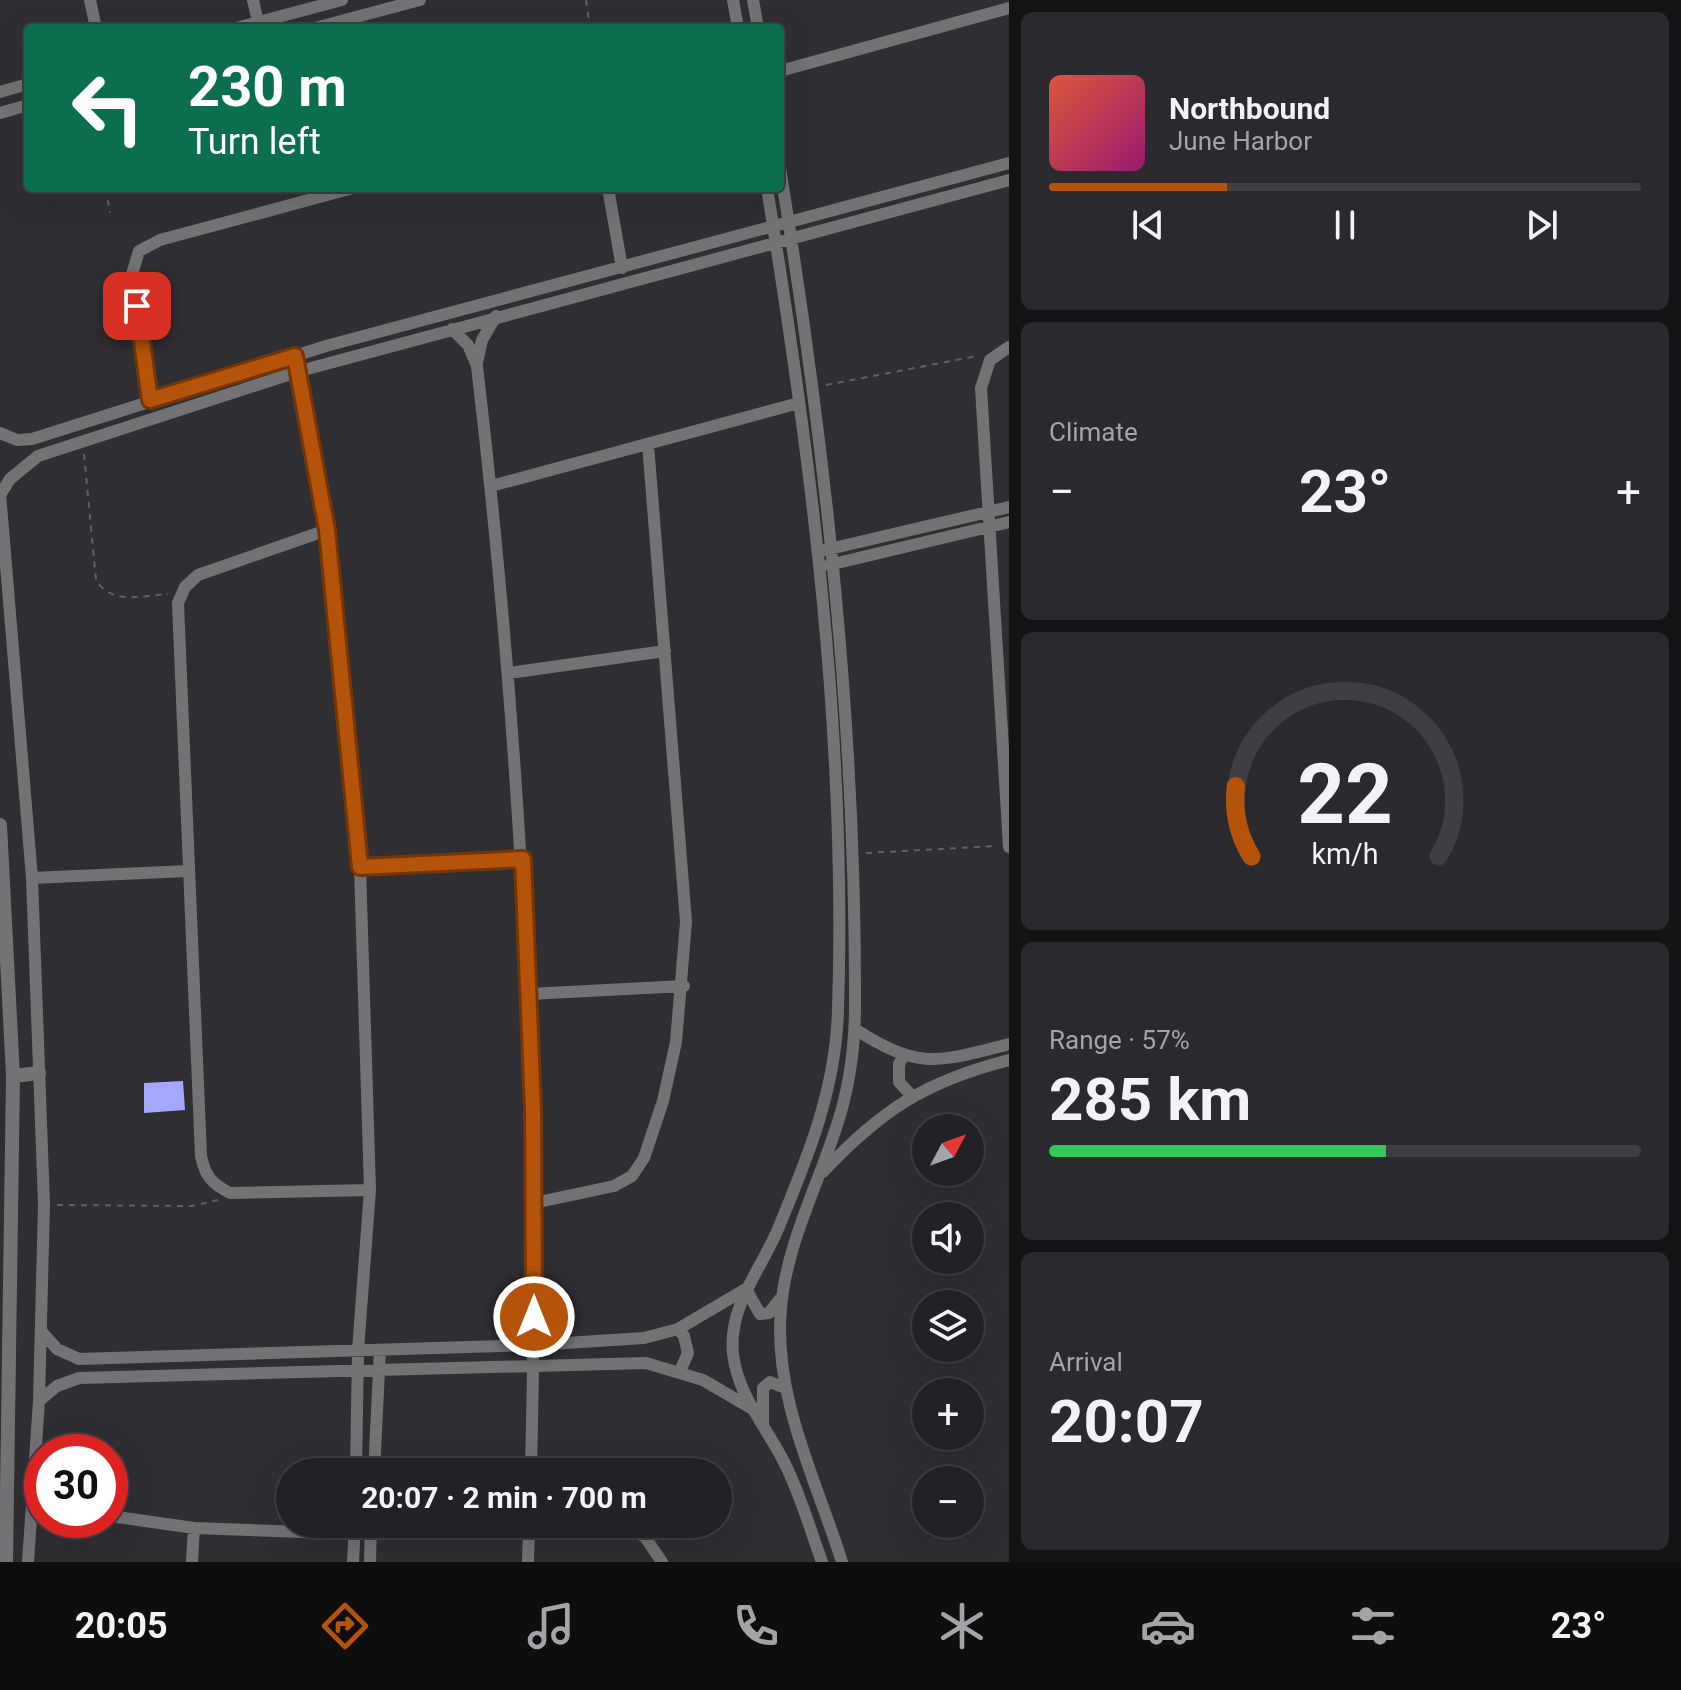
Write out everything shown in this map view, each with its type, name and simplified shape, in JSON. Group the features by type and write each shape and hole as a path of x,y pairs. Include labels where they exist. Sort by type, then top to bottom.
{"street":[{"path":"90,0 95,24"},
{"path":"253,0 258,22"},
{"path":"251,24 342,0"},
{"path":"330,24 420,0"},
{"path":"733,0 737,24"},
{"path":"753,0 757,24"},
{"path":"784,70 1009,8"},
{"path":"0,92 24,85"},
{"path":"0,113 24,106"},
{"path":"0,433 17,440 32,439 295,356 1009,163"},
{"path":"38,1434 44,1204 32,878 0,494 23,466 38,456 300,371 1009,180"},
{"path":"150,400 132,274 139,251 160,240 338,192"},
{"path":"609,192 622,268"},
{"path":"768,192 799,403 817,552 838,863 835,1055 826,1102 811,1147 777,1232 746,1289 733,1328 732,1349 735,1370 752,1408 787,1466 822,1562"},
{"path":"784,192 833,549 853,853 855,1029 844,1102 789,1262 782,1296 780,1351 785,1388 842,1562"},
{"path":"477,366 482,340 496,316"},
{"path":"452,329 468,345 477,366 509,673 523,859 534,1203 531,1458"},
{"path":"1009,347 990,360 983,373 981,388 1009,846"},
{"path":"295,356 327,530 360,867 370,1190 358,1350 356,1458"},
{"path":"491,486 799,403"},
{"path":"534,1203 614,1186 639,1168 663,1101 684,986 686,907 648,444"},
{"path":"817,552 1009,507"},
{"path":"818,567 1009,522"},
{"path":"327,530 198,575 181,594 177,621 201,1156 205,1173 215,1186 230,1193 370,1190"},
{"path":"509,673 665,651"},
{"path":"0,825 13,1076 6,1562"},
{"path":"360,867 523,859"},
{"path":"32,878 188,871"},
{"path":"529,994 684,986"},
{"path":"855,1029 903,1057 937,1060 1009,1044"},
{"path":"903,1057 899,1064 899,1082 911,1095"},
{"path":"818,1178 866,1129 911,1095 963,1072 1009,1060"},
{"path":"13,1076 39,1073"},
{"path":"746,1289 760,1314 769,1313 782,1296"},
{"path":"41,1331 57,1349 79,1359 534,1345 644,1338 678,1329 746,1289"},
{"path":"678,1329 684,1336 688,1353 680,1371"},
{"path":"375,1458 380,1350"},
{"path":"39,1401 57,1386 79,1378 646,1363 680,1371 752,1408"},
{"path":"763,1426 763,1388 770,1382 785,1388"},
{"path":"128,1519 194,1528 276,1529"},
{"path":"192,1562 194,1528"},
{"path":"28,1562 32,1538"},
{"path":"353,1562 354,1538"},
{"path":"370,1562 371,1538"},
{"path":"528,1562 529,1538"},
{"path":"646,1538 662,1562"}],"path":[{"path":"586,0 589,24"},
{"path":"107,192 110,213"},
{"path":"813,387 966,356 990,360"},
{"path":"83,441 96,580 101,588 117,597 181,594"},
{"path":"853,853 1009,846"},
{"path":"44,1204 192,1206 218,1200 230,1193"}],"building":[{"path":"183,1081 185,1110 144,1113 144,1083"}],"route":[{"path":"137,306 150,400 295,356 327,530 360,867 523,859 533,1110 534,1317"}]}
